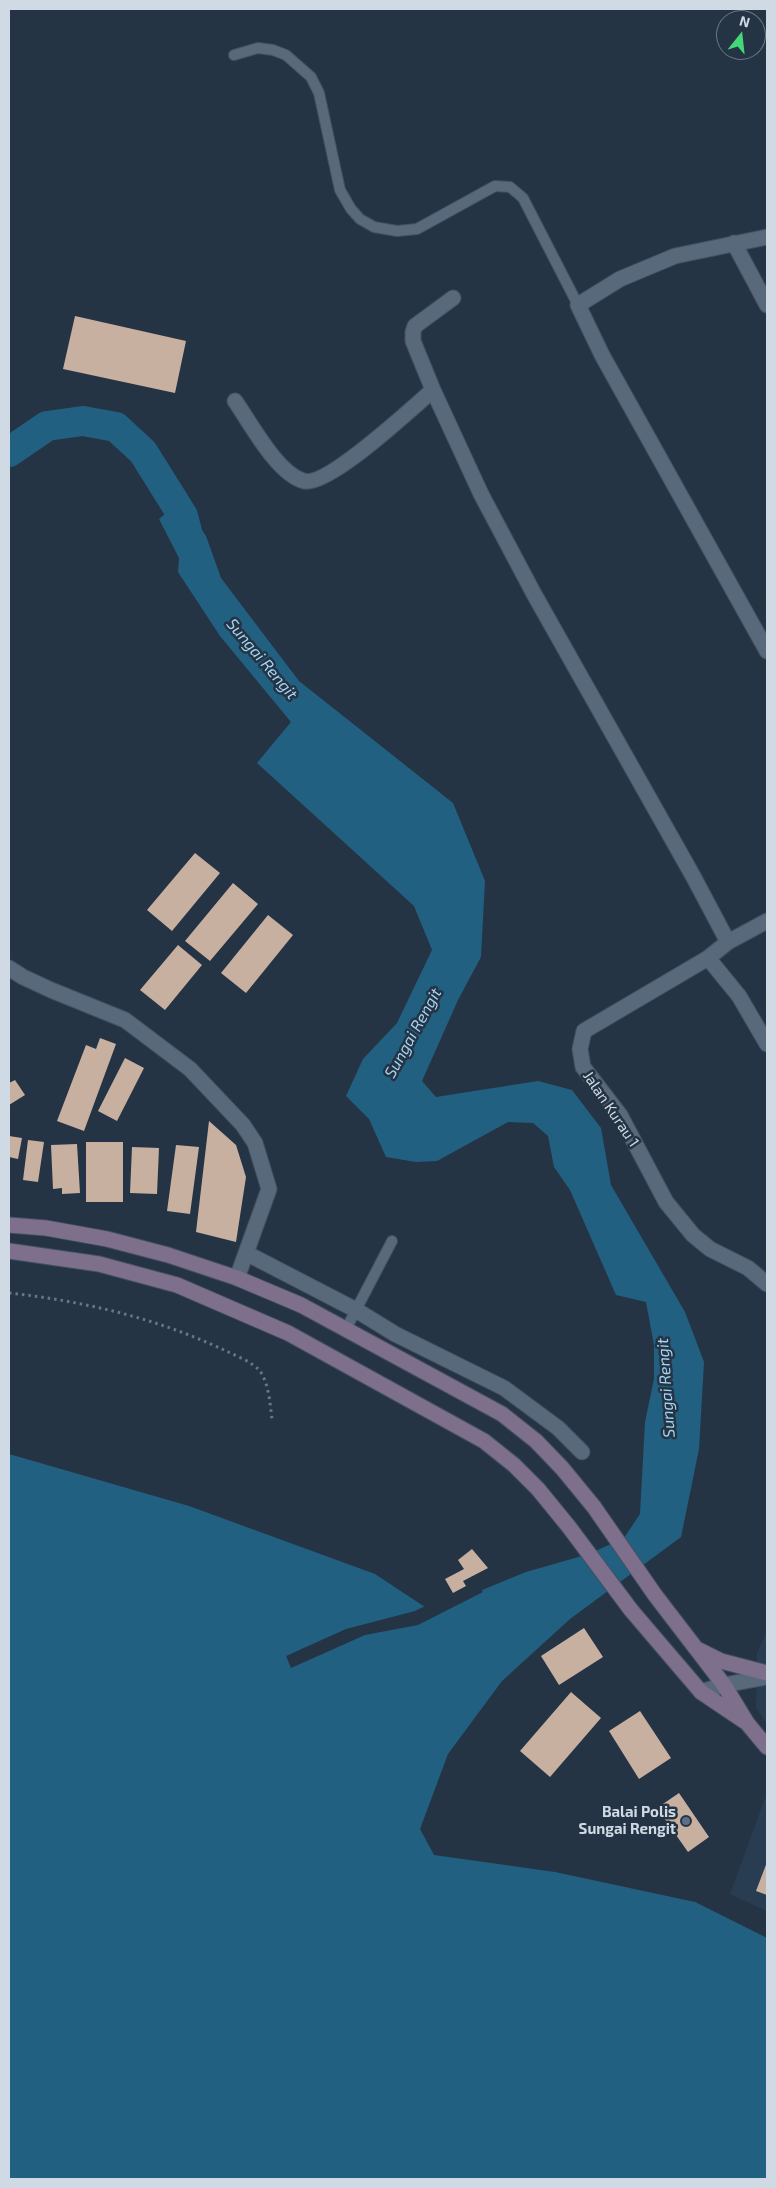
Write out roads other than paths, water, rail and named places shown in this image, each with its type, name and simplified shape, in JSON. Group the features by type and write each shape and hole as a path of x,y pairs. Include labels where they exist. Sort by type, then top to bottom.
{"main road":[{"path":"9,1225 46,1228 107,1239 168,1255 237,1278 301,1305 502,1414 536,1441 562,1468 594,1507 655,1595 724,1684 747,1723 767,1747"},
{"path":"9,1251 99,1264 177,1285 288,1333 484,1441 514,1465 538,1489 631,1610 701,1692 747,1723"},
{"path":"695,1648 721,1661 767,1673"}],"street":[{"path":"767,237 675,256 620,279 578,306 602,355 767,651"},
{"path":"734,243 767,306"},
{"path":"453,298 415,326 413,332 413,341 433,390 481,494 534,594 728,942"},
{"path":"235,401 278,463 291,474 304,481 317,480 349,461 433,390"},
{"name":"Jalan Kurau 1","path":"767,921 728,942 708,958 584,1031 580,1049 583,1067 620,1115 666,1202 693,1235 710,1249 748,1268 767,1284"},
{"path":"708,958 739,996 767,1044"},
{"path":"9,968 44,987 125,1020 190,1069 243,1125 255,1143 269,1189 237,1278"},
{"path":"246,1253 356,1310 395,1334 504,1388 558,1428 582,1452"},
{"path":"701,1692 724,1684 767,1677"}],"lane":[{"path":"234,55 258,48 274,50 286,55 311,77 319,93 340,190 351,210 360,219 374,227 397,231 417,229 495,186 510,187 523,198 578,306"},
{"path":"346,1329 392,1241"}],"water":[{"path":"182,500 206,536 221,578 299,681 453,803 485,881 481,957 458,1000 422,1081 436,1097 538,1081 572,1090 601,1128 611,1185 685,1312 704,1362 699,1449 681,1537 570,1619 502,1681 448,1754 420,1829 434,1855 555,1872 695,1902 767,1938 767,2179 9,2179 9,1454 189,1506 375,1574 431,1611 526,1572 589,1554 624,1538 640,1514 645,1422 654,1379 654,1345 646,1302 616,1295 570,1190 554,1167 548,1136 533,1123 508,1122 437,1161 416,1162 386,1157 369,1119 346,1096 363,1059 397,1023 432,950 414,906 257,763 291,722 220,636 178,572 179,558 159,519"}],"waterway":[{"name":"Sungai Rengit","path":"9,452 47,426 83,421 116,427 143,452 183,516 190,543"}],"place":[{"name":"Balai Polis Sungai Rengit","path":"686,1821"}]}
